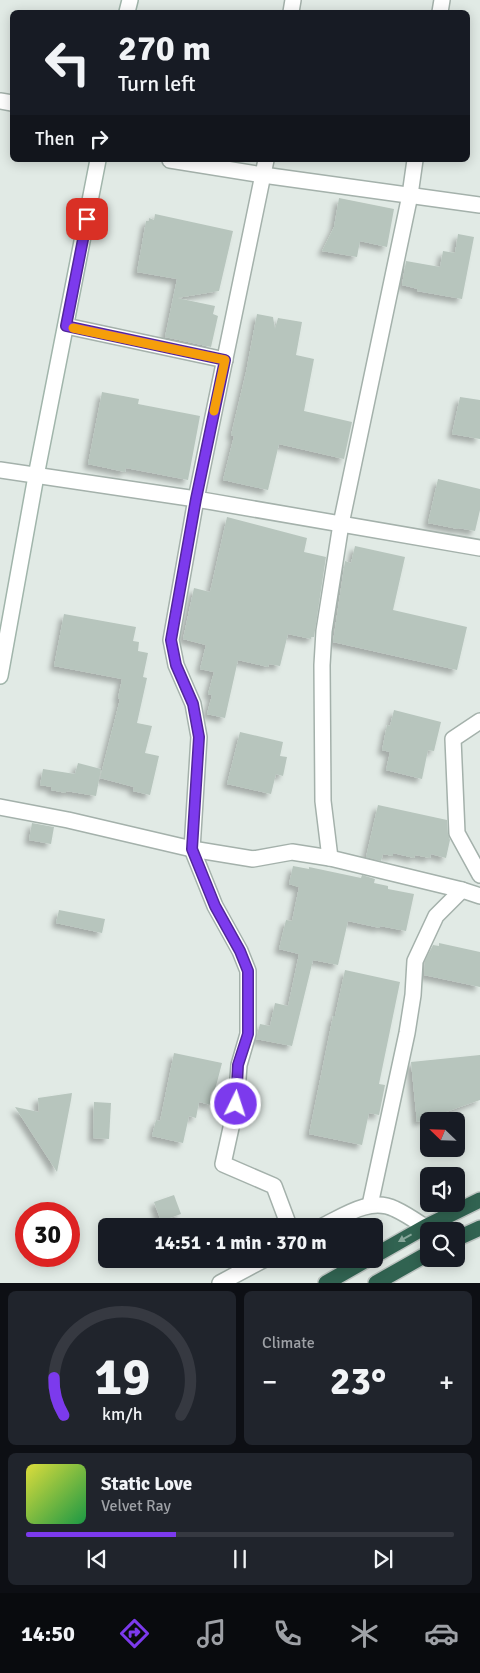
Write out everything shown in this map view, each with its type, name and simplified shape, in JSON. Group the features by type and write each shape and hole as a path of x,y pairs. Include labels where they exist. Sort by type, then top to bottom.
{"highway":[{"path":"435,1222 480,1200"},
{"path":"465,1235 480,1228"},
{"path":"383,1251 420,1230"},
{"path":"376,1283 420,1258"},
{"path":"326,1283 352,1268"}],"street":[{"path":"0,676 36,476 98,162"},
{"path":"182,162 480,205"},
{"path":"266,162 196,499 171,640 176,665 193,704 199,737 192,849 215,906 240,951 248,971 248,1034 238,1065 236,1104 223,1164 274,1186 286,1218"},
{"path":"330,858 323,801 322,665 324,631 341,524 416,162"},
{"path":"66,326 225,360"},
{"path":"0,470 196,499 480,548"},
{"path":"480,721 453,739 457,833 480,875"},
{"path":"0,807 68,820 192,849 253,859 292,852 330,858 480,896"},
{"path":"370,1205 407,1033 413,995 415,961 436,916 462,890"},
{"path":"341,1218 370,1205 384,1205 395,1208 420,1224"},
{"path":"220,1283 248,1268"}],"building":[{"path":"339,198 394,209 387,247 360,241 357,257 322,251 334,227"},
{"path":"155,214 233,231 219,291 177,298 215,306 213,314 218,316 211,347 165,337 177,279 137,272 146,221 149,221 149,218 154,220"},
{"path":"458,234 474,237 462,299 417,291 418,289 402,285 406,261 440,267 443,251 455,253"},
{"path":"257,314 273,317 275,329 278,318 302,322 296,355 314,359 304,411 352,422 344,459 279,444 268,490 223,480 234,436 231,435"},
{"path":"102,392 139,399 138,404 200,416 188,480 126,468 125,472 88,464"},
{"path":"460,397 480,400 480,439 452,434"},
{"path":"438,479 480,489 480,510 475,531 428,523"},
{"path":"227,517 307,538 304,552 326,557 314,637 311,637 311,639 288,634 280,666 269,664 268,667 238,660 225,718 207,714 212,695 208,694 214,672 200,669 206,645 183,639 194,588 210,592"},
{"path":"355,546 405,557 393,610 467,627 457,670 333,642 345,561 351,563"},
{"path":"64,614 136,627 133,641 139,642 138,651 148,653 143,677 147,678 137,723 152,726 145,753 159,756 150,795 133,791 134,787 100,778 120,699 118,698 122,679 54,666"},
{"path":"394,710 441,722 434,751 428,750 422,779 386,770 390,752 382,750 387,725 390,726"},
{"path":"240,732 283,742 280,756 287,757 283,776 276,774 271,794 227,784"},
{"path":"78,763 101,769 96,796 66,791 66,793 51,790 52,787 40,785 43,769 75,774"},
{"path":"378,805 447,820 450,840 446,858 431,854 430,858 415,855 414,858 393,853 393,856 383,854 381,861 366,857"},
{"path":"32,823 54,827 51,844 29,840"},
{"path":"293,866 309,869 309,867 361,878 362,875 375,879 374,883 388,886 388,889 414,894 406,931 348,921 338,965 313,960 292,1046 256,1039 260,1024 270,1026 275,1003 288,1006 299,954 279,949 286,920 292,921 299,887 289,884"},
{"path":"59,910 105,919 102,933 56,923"},
{"path":"439,943 480,952 480,987 424,975 425,961 433,945 439,946"},
{"path":"345,970 400,982 379,1084 385,1085 379,1115 369,1113 362,1145 309,1134 333,1016 335,1016"},
{"path":"174,1053 222,1063 211,1105 199,1102 196,1118 189,1116 183,1143 152,1136 156,1120 160,1121"},
{"path":"480,1055 480,1100 446,1112 420,1112 420,1121 417,1122 411,1062"},
{"path":"72,1093 57,1172 15,1107 39,1112 38,1098"},
{"path":"94,1102 111,1103 109,1139 93,1138"},
{"path":"174,1195 181,1214 170,1218 160,1218 154,1202"}],"slow traffic":[{"path":"73,328 225,360 214,411"}],"route":[{"path":"87,219 66,326 225,360 196,499 171,640 176,665 193,704 199,737 192,849 215,906 240,951 248,971 248,1034 238,1065 236,1104"}]}
